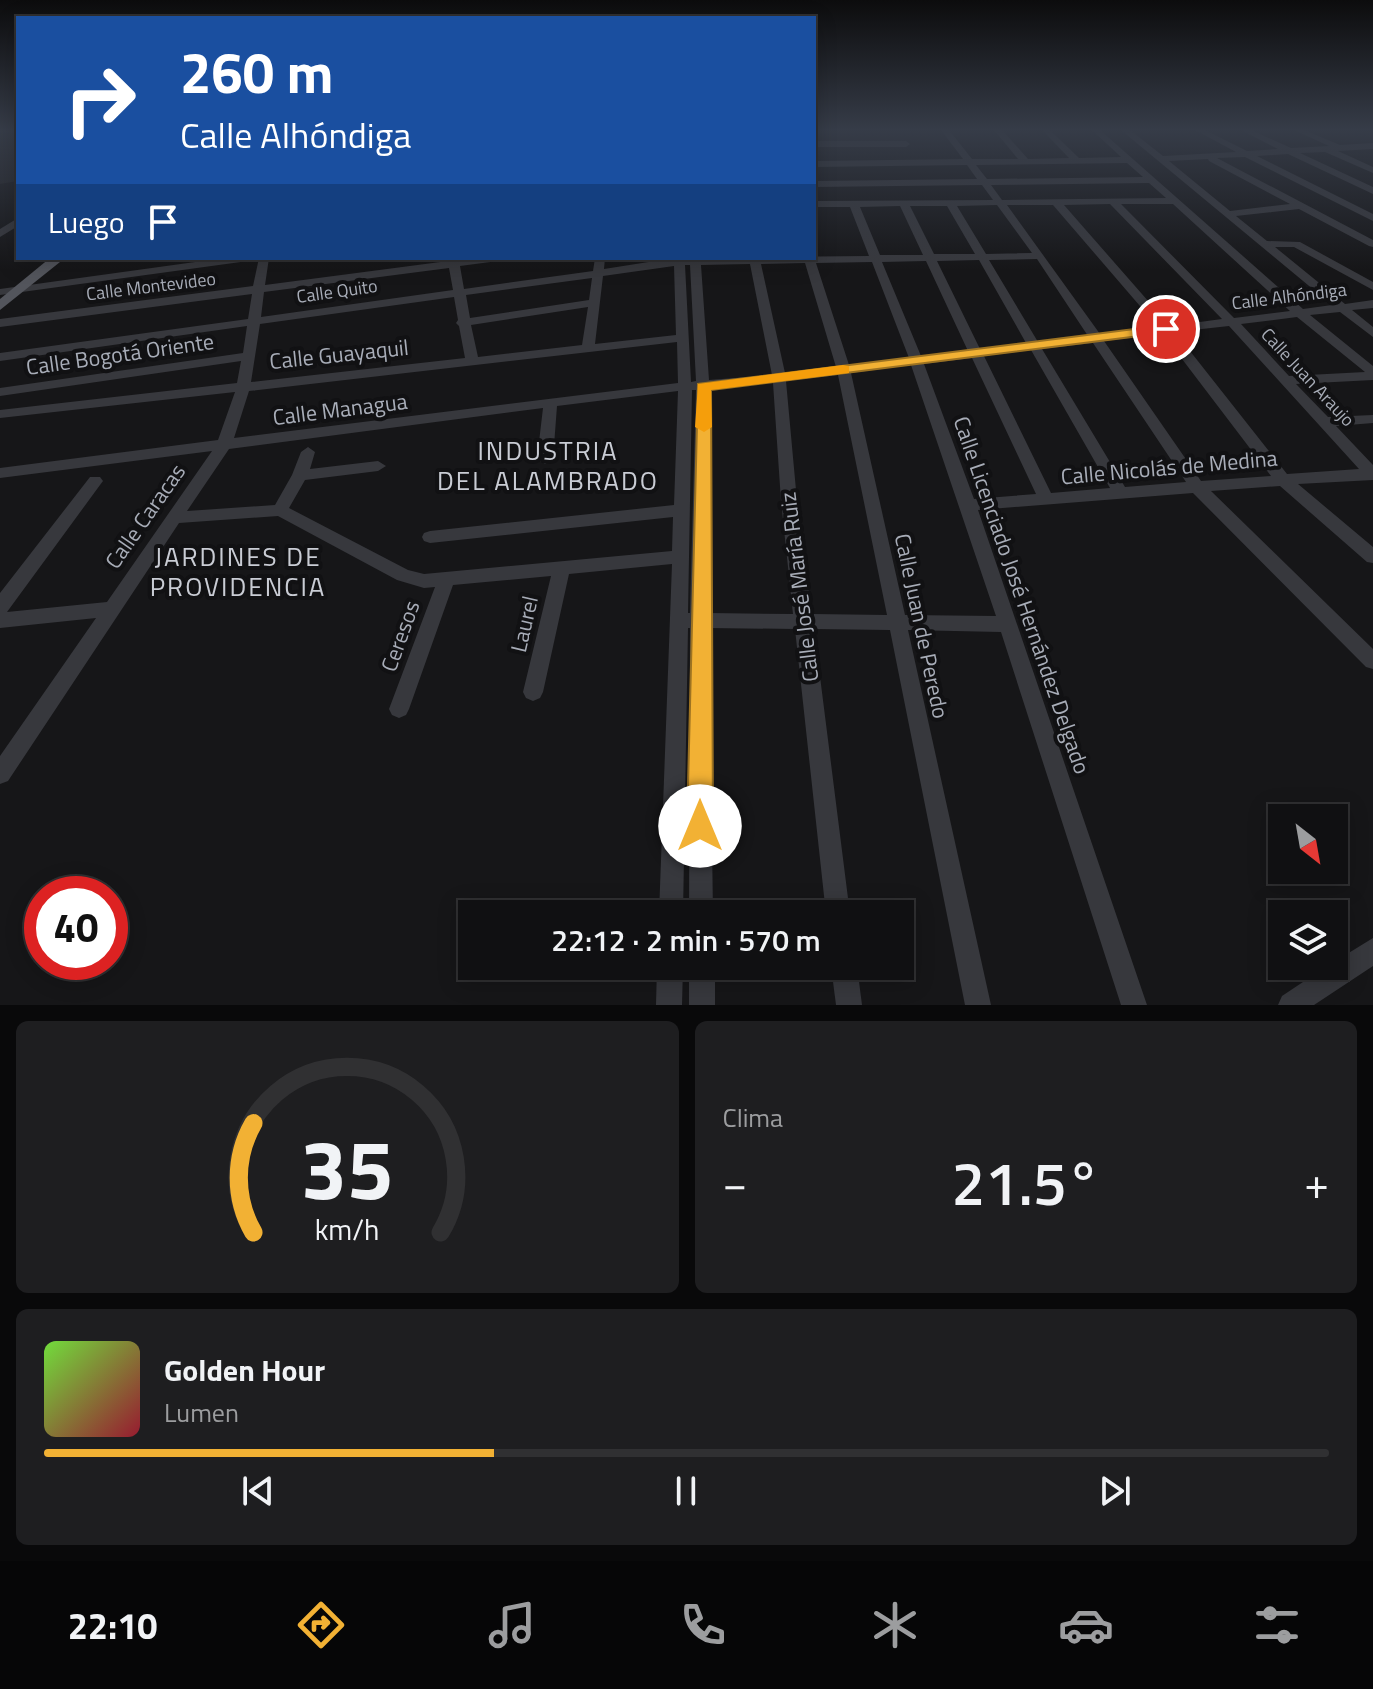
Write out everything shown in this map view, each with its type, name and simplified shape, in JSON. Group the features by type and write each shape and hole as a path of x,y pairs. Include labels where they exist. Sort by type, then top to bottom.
{"main road":[{"path":"0,306 41,260"},
{"path":"0,292 21,284 55,260"}],"street":[{"path":"872,177 876,183"},
{"path":"982,177 1040,256 1197,487 1373,661"},
{"path":"1150,177 1373,374"},
{"path":"1183,177 1340,309 1373,333"},
{"path":"1246,177 1373,244"},
{"path":"1290,177 1373,218"},
{"path":"1343,177 1373,191"},
{"path":"816,184 1154,180"},
{"path":"816,204 1177,201"},
{"path":"1056,202 1166,329 1283,480 1373,557"},
{"name":"Calle Juan Araujo","path":"1113,202 1231,321 1372,474"},
{"name":"Calle Licenciado José Hernández Delgado","path":"854,204 916,360 968,505 1134,1005"},
{"path":"904,204 1046,499"},
{"path":"951,204 1120,492"},
{"path":"1352,208 1373,205"},
{"path":"1227,214 1301,206"},
{"path":"1265,244 1296,244 1373,287"},
{"name":"Calle Quito","path":"0,357 458,291 600,265 687,260 755,262 1040,256"},
{"path":"21,284 231,260"},
{"name":"Calle Caracas","path":"0,774 223,446 234,423 242,387 264,260"},
{"path":"671,900 687,260"},
{"path":"687,260 703,387 701,900"},
{"name":"Calle Juan de Peredo","path":"810,260 844,370 978,1005"},
{"path":"454,261 462,323 472,362"},
{"name":"Calle Montevideo","path":"0,323 257,291 454,261"},
{"name":"Calle José María Ruiz","path":"755,262 779,378 803,622 836,900"},
{"path":"588,349 600,265"},
{"path":"462,323 593,303"},
{"name":"Calle Alhóndiga","path":"685,388 1373,304"},
{"name":"Calle Guayaquil","path":"0,414 683,338"},
{"name":"Calle Bogotá Oriente","path":"0,392 246,356"},
{"path":"1287,380 1373,374"},
{"name":"Calle Managua","path":"0,473 685,388"},
{"path":"545,459 550,405"},
{"path":"1326,422 1373,419"},
{"path":"280,510 300,475 308,452"},
{"path":"300,475 378,466"},
{"name":"Calle Nicolás de Medina","path":"968,505 1372,474"},
{"path":"0,607 95,481"},
{"path":"173,518 280,510 403,575 424,581 679,557"},
{"path":"430,537 681,510"},
{"name":"Laurel","path":"533,692 562,566"},
{"name":"Ceresos","path":"399,709 446,580"},
{"path":"0,620 110,609"},
{"path":"678,620 1006,624"},
{"path":"1291,1005 1373,951"},
{"path":"669,1005 670,980"},
{"path":"702,980 702,1005"},
{"path":"846,980 849,1005"}],"shaded area":[{"path":"0,177 16,177 16,181 0,184"}],"slow traffic":[{"path":"704,427 703,387 843,370"}],"district":[{"name":"INDUSTRIA DEL ALAMBRADO","path":"548,465"},
{"name":"JARDINES DE PROVIDENCIA","path":"238,571"}],"route":[{"path":"700,826 703,387 1166,329"}]}
